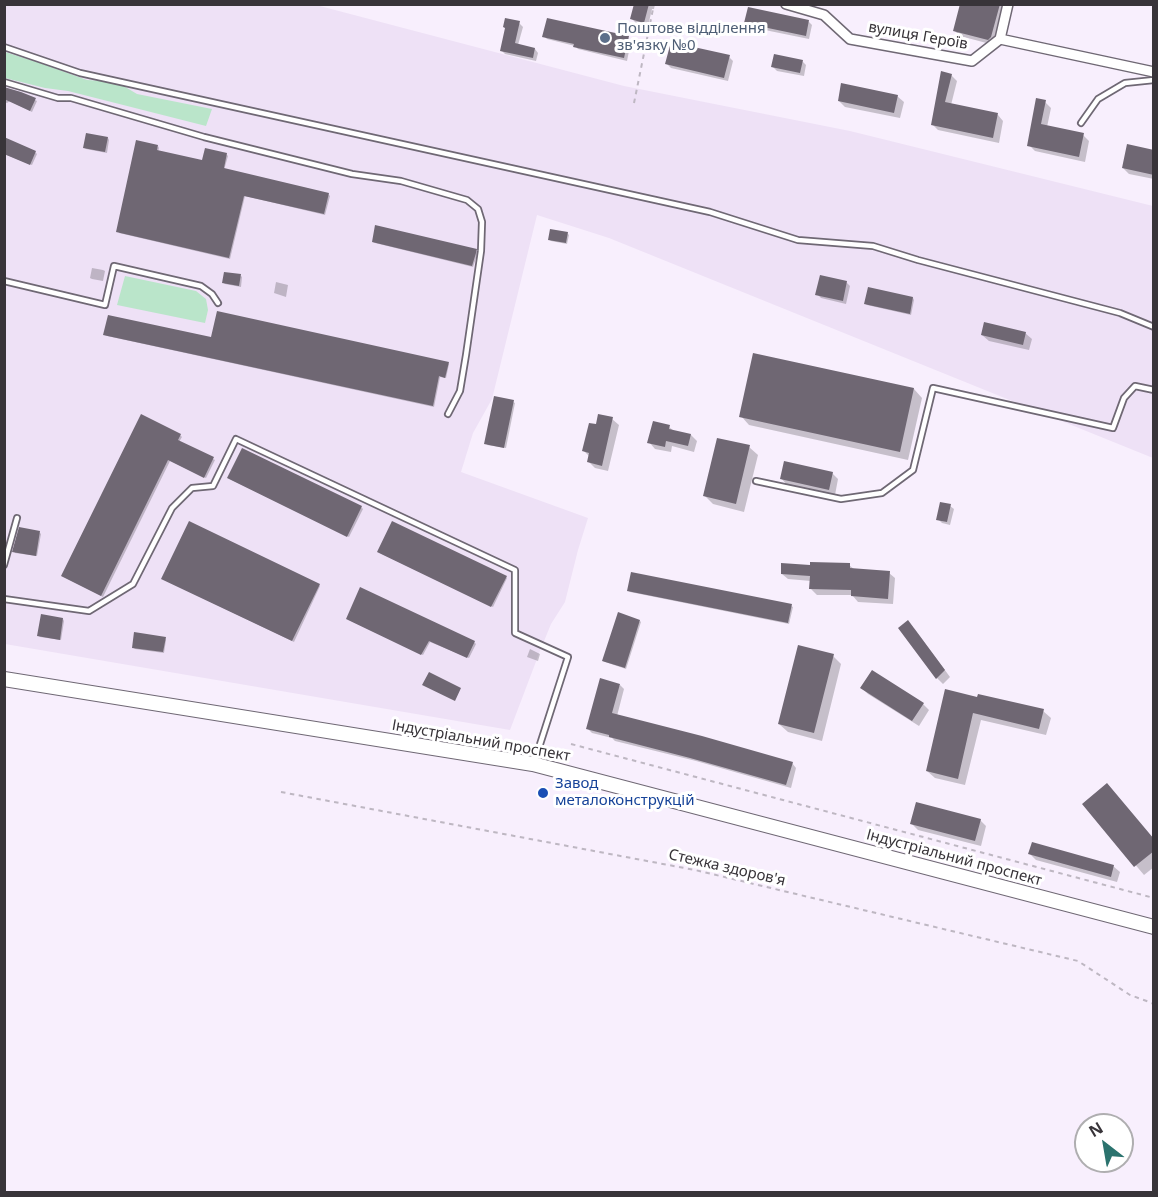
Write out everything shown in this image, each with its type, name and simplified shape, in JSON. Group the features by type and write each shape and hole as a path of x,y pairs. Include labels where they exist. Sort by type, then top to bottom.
{"street":[{"name":"вулиця Героїв","path":"786,4 824,15 850,39 972,61 1000,39"},
{"path":"1008,4 1000,39 1154,72"},
{"name":"Індустріальний проспект","path":"4,679 533,764 1154,927"}],"lane":[{"path":"4,47 80,74 710,212 798,240 873,246 1120,313 1154,327"},
{"path":"1081,123 1098,99 1125,83 1154,80"},
{"path":"4,82 58,98 71,98 204,137 352,174 401,181 467,200 478,209 482,222 481,251 460,391 448,414"},
{"path":"4,280 105,305 114,266 201,286 212,294 218,303"},
{"path":"756,482 841,499 882,493 913,470 933,388 1113,428 1124,398 1135,386 1154,390"},
{"path":"4,598 89,611 133,584 172,508 192,488 213,486 236,439 514,570 514,633 568,657 533,764"},
{"path":"4,565 17,518"}],"path":[{"path":"634,103 654,4"},
{"path":"571,744 1154,898"},
{"name":"Стежка здоров'я","path":"281,792 695,870 1078,961 1130,995 1152,1003 1154,1006"}],"shaded area":[{"path":"4,5 316,5 624,86 850,131 1153,206 1153,458 609,238 537,215 492,399 473,433 461,472 588,518 565,602 551,624 510,730 5,644"}],"green space":[{"path":"5,52 87,80 117,82 137,94 212,109 206,126 68,91 5,78"},
{"path":"125,276 196,291 206,299 208,310 205,323 117,305"}],"building":[{"path":"634,4 649,4 644,23 630,19"},
{"path":"960,4 1000,4 991,37 988,40 953,31"},
{"path":"748,7 809,20 806,36 744,23"},
{"path":"505,18 520,21 515,43 535,48 533,58 500,51"},
{"path":"547,18 629,36 624,58 573,47 574,44 542,37"},
{"path":"671,42 730,55 724,78 665,64"},
{"path":"774,54 803,60 800,73 771,67"},
{"path":"941,71 952,74 945,102 998,113 993,138 931,125"},
{"path":"841,83 898,95 894,113 838,101"},
{"path":"4,87 36,98 30,111 4,99"},
{"path":"1036,98 1046,100 1041,124 1084,133 1079,157 1027,146"},
{"path":"86,133 108,137 105,152 83,148"},
{"path":"4,137 36,151 30,165 4,154"},
{"path":"136,140 158,145 157,150 202,160 205,148 227,153 224,168 329,193 324,214 244,196 229,258 116,232"},
{"path":"1127,144 1154,150 1154,175 1122,168"},
{"path":"375,225 477,249 472,266 372,242"},
{"path":"550,229 568,232 566,243 548,240"},
{"path":"224,272 241,274 239,286 222,283"},
{"path":"820,275 847,281 843,301 815,295"},
{"path":"868,287 913,297 910,314 864,304"},
{"path":"217,311 449,362 445,378 439,376 433,406 103,335 108,315 211,337"},
{"path":"984,322 1026,332 1023,345 981,335"},
{"path":"753,353 914,388 900,452 739,417"},
{"path":"494,396 514,400 504,448 484,444"},
{"path":"141,414 181,434 178,440 214,457 204,478 168,460 101,596 61,576"},
{"path":"598,414 613,417 602,466 587,462 589,453 582,451 589,423 596,424"},
{"path":"653,421 670,425 669,429 691,434 688,446 666,441 665,447 647,443"},
{"path":"717,438 750,445 736,504 703,496"},
{"path":"242,448 362,506 347,537 227,478"},
{"path":"784,461 833,472 829,490 780,479"},
{"path":"940,502 951,504 947,522 936,520"},
{"path":"189,521 320,584 292,641 161,579"},
{"path":"392,521 507,576 491,607 377,552"},
{"path":"19,527 40,531 36,556 12,552"},
{"path":"810,562 850,563 850,568 890,571 888,599 851,596 851,590 809,589 810,576 781,574 781,563 810,565"},
{"path":"631,572 792,604 788,623 627,591"},
{"path":"360,587 475,641 467,658 429,641 421,655 346,619"},
{"path":"618,612 640,620 625,668 602,661"},
{"path":"41,614 63,618 60,640 37,636"},
{"path":"908,620 945,670 936,679 898,628"},
{"path":"134,632 166,637 163,652 132,648"},
{"path":"798,645 834,654 814,733 778,724"},
{"path":"872,670 924,703 912,721 860,688"},
{"path":"429,672 461,688 455,701 422,685"},
{"path":"600,678 620,684 612,713 793,762 786,785 586,729"},
{"path":"945,689 1044,709 1039,729 973,713 958,779 926,771"},
{"path":"1107,783 1154,839 1154,851 1134,867 1082,804"},
{"path":"916,802 981,819 975,841 910,824"},
{"path":"1032,842 1114,865 1111,877 1028,854"}],"place":[{"name":"Поштове відділення зв'язку №0","path":"605,38"},
{"name":"Завод металоконструкцій","path":"543,793"}]}
